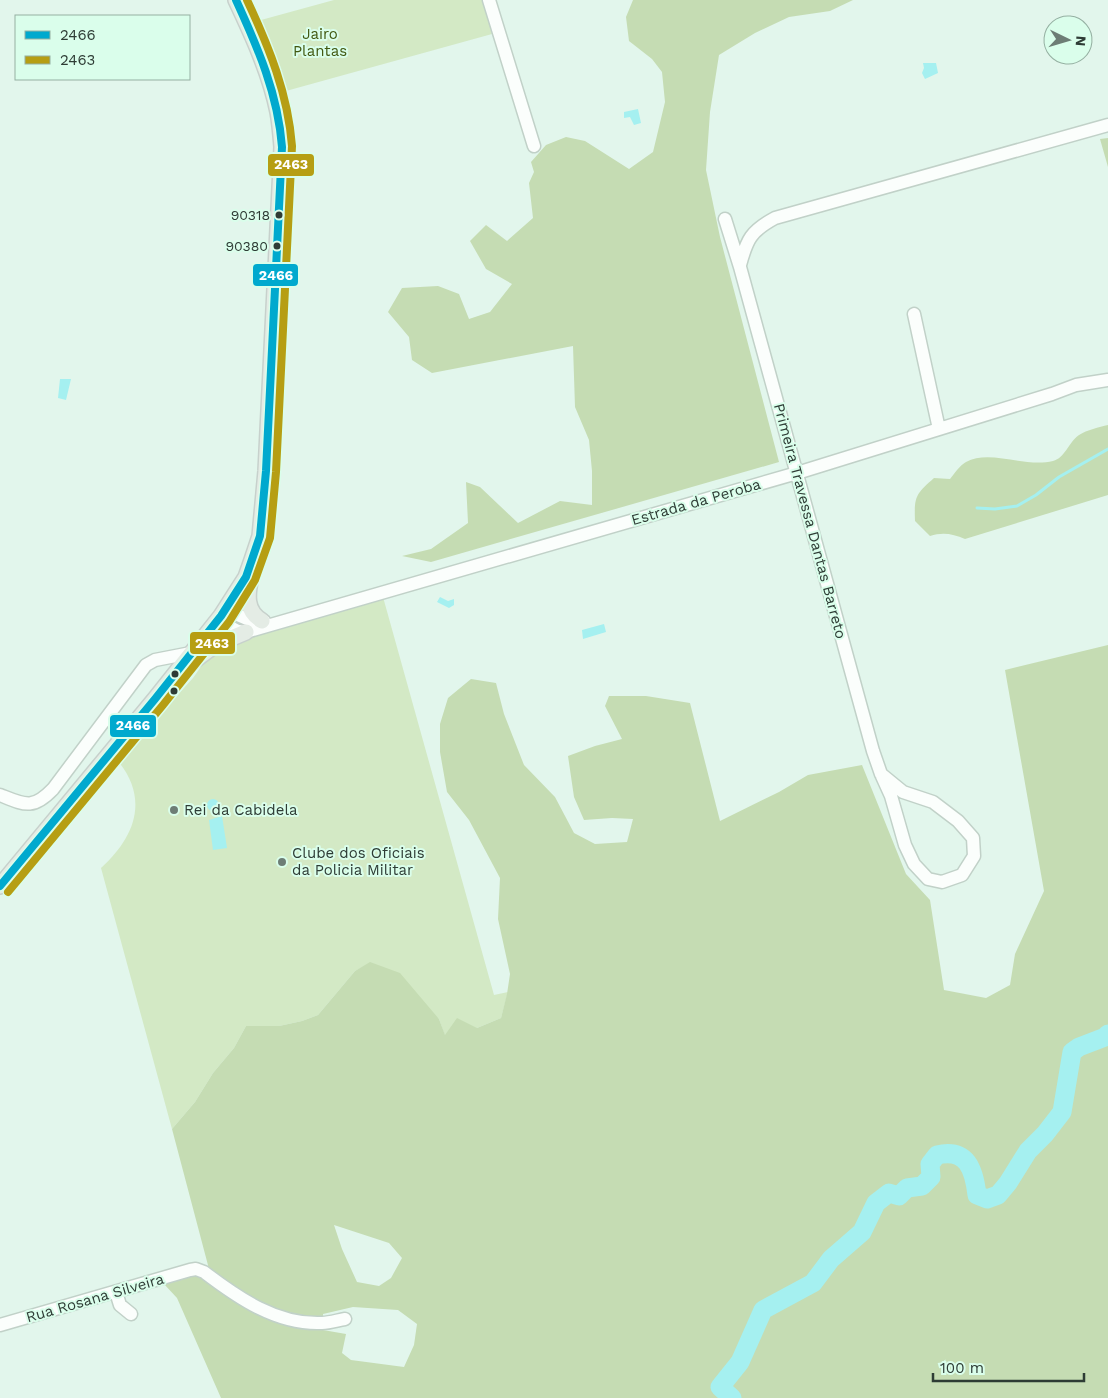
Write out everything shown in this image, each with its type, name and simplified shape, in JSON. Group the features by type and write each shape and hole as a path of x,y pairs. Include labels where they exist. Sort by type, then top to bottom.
{"main road":[{"path":"236,0 250,30 268,78 278,113 282,147 266,471 260,536 247,597 251,610 256,618 262,621"},
{"path":"0,886 224,613 246,577 260,536"},
{"path":"155,699 204,652 215,645 246,632"}],"street":[{"path":"489,0 534,146"},
{"path":"740,267 750,237 759,226 775,218 1108,125"},
{"name":"Primeira Travessa Dantas Barreto","path":"725,219 881,774 891,796 905,845 914,864 928,878 942,882 962,875 974,856 973,838 958,821 933,802 903,792 881,774"},
{"path":"914,314 939,429"},
{"name":"Estrada da Peroba","path":"246,632 797,473 1076,385 1108,380"},
{"path":"224,613 262,621 284,621"},
{"path":"224,613 232,629 246,632"},
{"path":"0,795 31,804 44,798 53,789 146,665 162,658 191,653"},
{"name":"Rua Rosana Silveira","path":"0,1325 196,1269 204,1272 250,1304 271,1313 300,1322 323,1323 345,1319"},
{"path":"116,1292 120,1305 131,1314"}],"green space":[{"name":"Jairo Plantas","path":"334,0 483,0 492,34 286,91 261,20"},
{"path":"633,0 853,0 830,11 789,17 755,33 719,55 710,112 706,170 720,237 779,462 431,562 402,556 431,549 468,523 466,482 480,487 518,523 560,501 592,505 592,471 589,440 575,407 573,346 432,373 412,360 409,337 388,312 402,288 438,286 459,294 469,319 490,312 512,284 486,269 470,241 486,225 507,241 533,218 529,183 534,172 531,162 546,145 566,137 585,141 629,169 653,152 665,102 662,72 652,59 629,41 626,17"},
{"path":"1108,138 1108,167 1100,139"},
{"path":"1108,425 1108,495 965,539 948,534 930,536 915,521 917,496 923,488 934,478 950,479 959,467 966,462 986,457 1042,463 1053,461 1064,454 1079,435"},
{"name":"Clube dos Oficiais da Policia Militar","path":"383,597 494,995 508,992 501,1018 477,1028 445,1036 439,1019 370,963 355,971 318,1015 279,1026 246,1026 234,1048 213,1073 195,1102 172,1129 101,868 122,844 134,818 133,790 128,776 118,761 193,678 207,658 215,653 236,642"},
{"path":"1108,645 1108,1398 221,1398 177,1298 164,1284 196,1263 203,1264 209,1269 172,1129 195,1102 213,1073 234,1048 246,1026 279,1026 318,1015 355,971 370,962 400,973 439,1019 445,1035 457,1018 477,1028 501,1018 510,974 498,919 500,878 469,820 447,792 440,752 440,724 448,698 471,679 496,683 504,714 524,765 555,797 574,833 595,844 627,842 633,819 584,820 574,797 568,756 622,739 605,706 609,696 646,696 690,703 720,821 779,792 808,775 862,765 906,874 930,900 944,990 986,998 1010,985 1015,954 1044,891 1005,670","holes":["334,1225 389,1243 402,1258 391,1278 379,1286 357,1282 342,1249","353,1307 398,1310 417,1324 414,1345 404,1367 351,1360 342,1353 346,1334 323,1330 323,1314"]}],"water":[{"path":"923,63 936,63 938,73 925,79 922,73"},
{"path":"638,109 641,123 634,125 630,117 624,118 624,112"},
{"path":"60,379 71,379 66,400 58,398"},
{"path":"440,597 448,601 454,599 454,605 449,608 437,602"},
{"path":"604,624 606,632 583,639 582,630"},
{"path":"213,799 219,805 213,811 207,805"},
{"path":"222,816 227,848 213,850 209,820"}],"waterway":[{"path":"977,508 995,509 1017,506 1036,495 1059,477 1108,449"},
{"path":"732,1398 720,1387 740,1362 763,1310 813,1283 831,1259 862,1232 876,1203 889,1193 899,1196 907,1188 922,1186 931,1177 930,1164 937,1155 947,1154 962,1158 971,1169 977,1195 987,1199 998,1195 1008,1183 1028,1151 1045,1134 1062,1112 1072,1052 1108,1034"}],"transit line":[{"name":"2466","path":"0,886 221,616 246,577 260,536 266,471 282,147 276,108 266,72 236,0"},
{"name":"2463","path":"8,892 229,622 255,580 270,538 276,472 292,146 282,89 263,35 247,0"}],"place":[{"name":"90318","path":"279,215"},
{"name":"90380","path":"277,246"},
{"name":"Rei da Cabidela","path":"174,810"},
{"name":"Clube dos Oficiais da Policia Militar","path":"282,862"}]}
